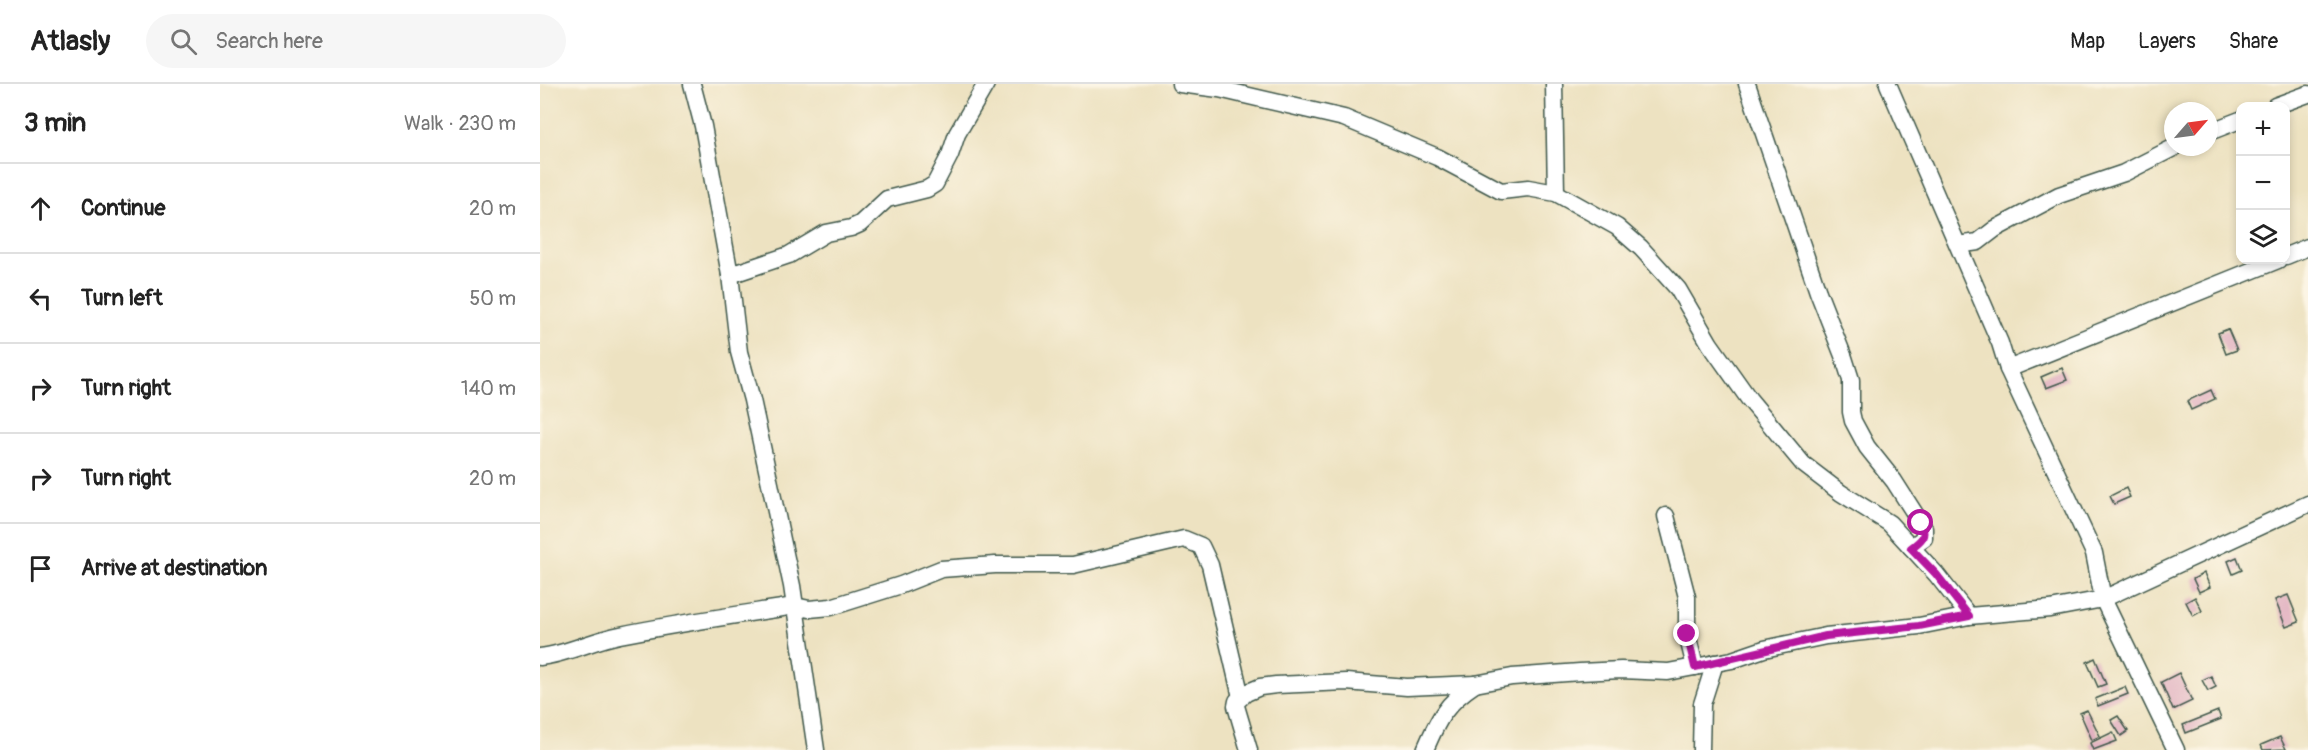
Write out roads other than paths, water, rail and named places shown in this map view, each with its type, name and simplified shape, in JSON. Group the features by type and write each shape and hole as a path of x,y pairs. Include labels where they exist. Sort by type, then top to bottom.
{"street":[{"path":"692,84 703,126 730,275 739,352 752,400 795,606 816,750"},
{"path":"730,275 789,255 826,233 851,228 860,224 887,199 927,189 935,184 950,155 957,134 986,84"},
{"path":"1180,84 1225,87 1344,118 1437,157 1501,191 1528,188 1556,194 1617,227 1641,248 1678,289 1710,344 1742,390 1803,464 1841,493 1889,523 1936,574 1969,616"},
{"path":"1554,84 1556,194"},
{"path":"1747,84 1797,232 1848,369 1852,389 1853,421 1867,447 1894,481 1924,528 1924,537 1911,548"},
{"path":"1888,84 2000,343 2008,369 2094,553 2103,599 2176,750"},
{"path":"2286,102 2308,94"},
{"path":"2218,129 2236,122"},
{"path":"1958,245 1978,242 2013,218 2059,195 2124,173 2164,153"},
{"path":"2290,254 2308,247"},
{"path":"2008,369 2268,264"},
{"path":"1249,750 1236,706 1241,697 1260,687 1346,682 1407,687 1476,684 1512,677 1621,670 1668,672 1732,660 1764,649 1826,636 1919,626 1969,616 2050,609 2103,599 2308,504"},
{"path":"1666,516 1687,597 1687,634 1695,667"},
{"path":"540,657 563,654 618,635 795,606 809,609 831,607 901,585 941,569 996,565 1073,565 1184,539 1201,546 1210,565 1241,697"},
{"path":"1701,750 1702,704 1715,663"},
{"path":"1425,750 1433,728 1447,706 1461,693 1476,684"}]}
